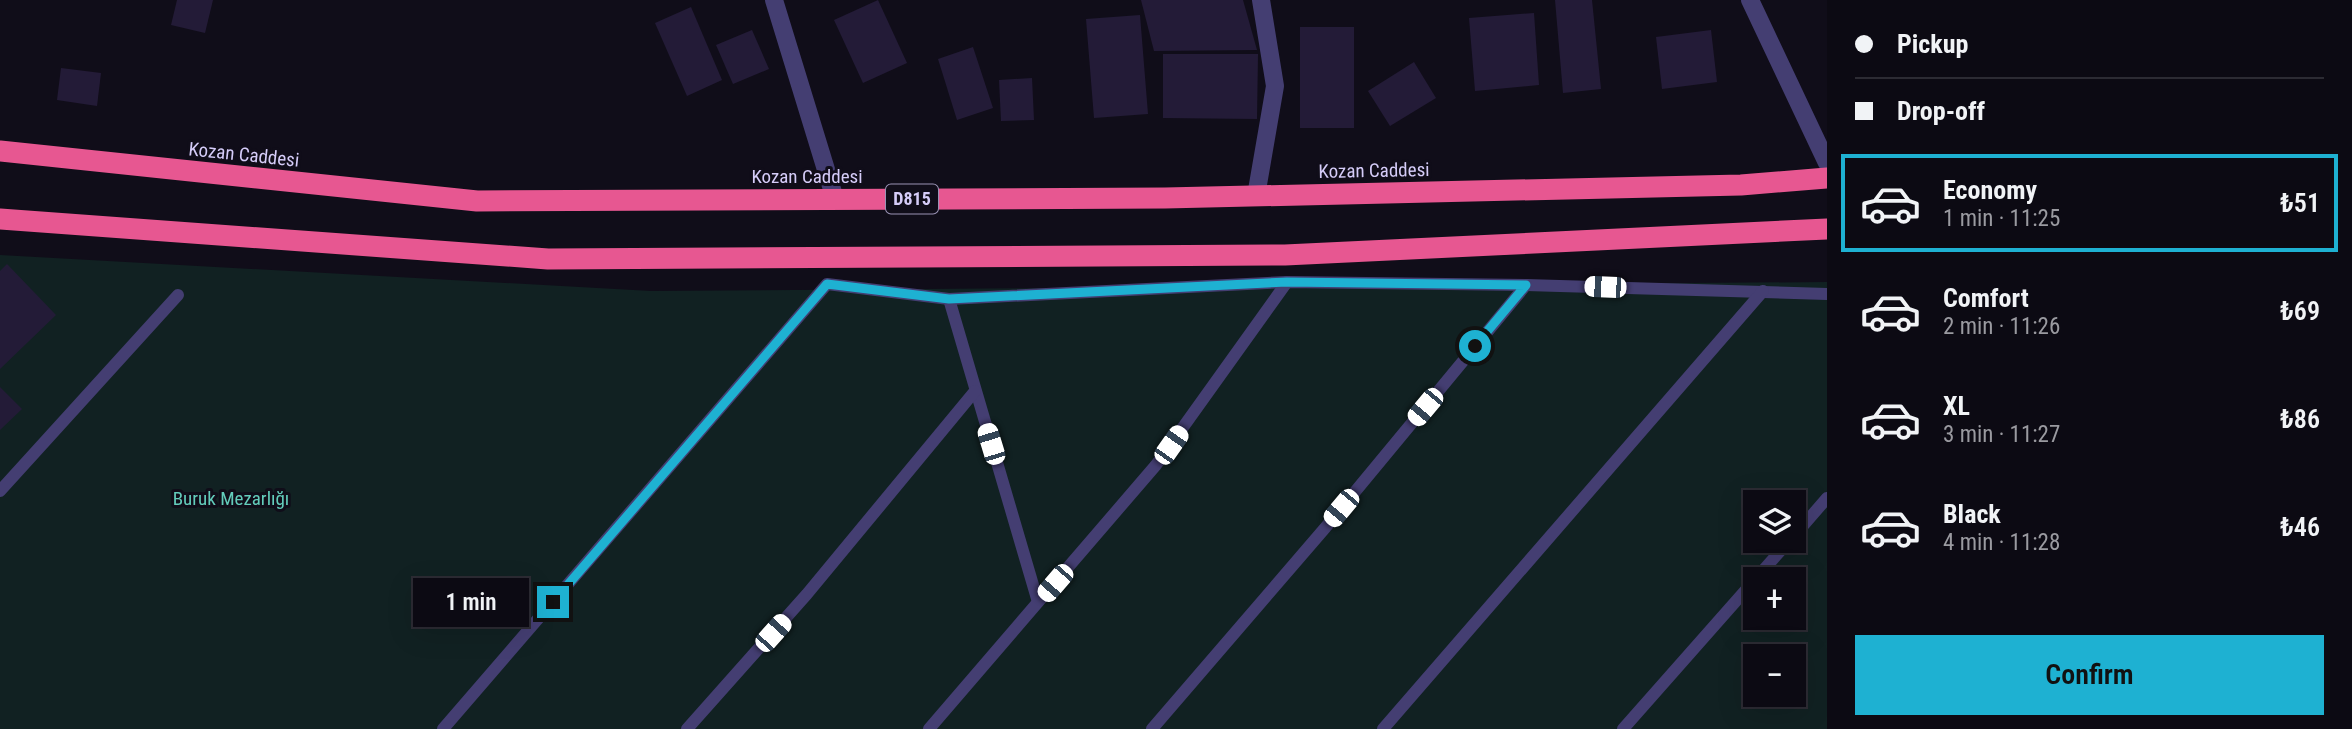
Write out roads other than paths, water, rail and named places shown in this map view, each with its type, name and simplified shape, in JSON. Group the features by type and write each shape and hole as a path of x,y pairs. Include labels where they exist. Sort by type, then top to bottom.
{"highway":[{"name":"Kozan Caddesi","path":"0,151 477,201 1256,196 1741,185 1827,178"},
{"path":"0,219 548,259 1285,255 1827,229"}],"street":[{"path":"774,0 835,199"},
{"path":"1256,196 1275,86 1261,0"},
{"path":"1750,0 1827,163"}],"lane":[{"path":"929,729 1156,465 1287,282"},
{"path":"443,729 827,284 949,299 1287,282 1526,285 1827,294"},
{"path":"1152,729 1316,538 1526,285"},
{"path":"1382,729 1763,291"},
{"path":"1,487 178,295"},
{"path":"949,299 1038,602"},
{"path":"687,729 807,594 975,391"},
{"path":"1806,522 1827,498"},
{"path":"1623,729 1778,553"}],"park label":[{"name":"Buruk Mezarlığı","path":"231,498"}]}
